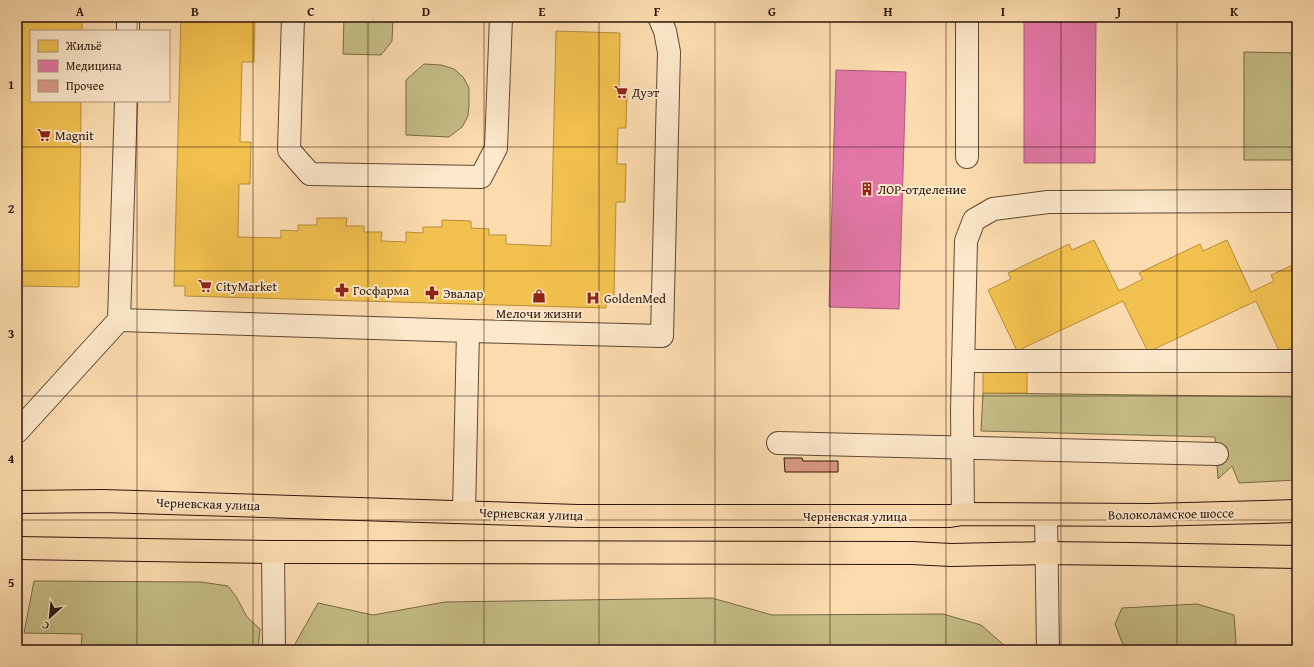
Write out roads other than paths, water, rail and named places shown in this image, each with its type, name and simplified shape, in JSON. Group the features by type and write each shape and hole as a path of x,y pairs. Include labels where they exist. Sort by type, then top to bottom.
{"main road":[{"name":"Черневская улица","path":"17,502 103,501 578,516 1046,515"},
{"name":"Волоколамское шоссе","path":"1046,515 1149,515 1297,511"},
{"path":"17,548 273,552 912,553 951,555 1046,553 1297,556"}],"street":[{"path":"128,17 128,30"},
{"path":"293,17 290,150 310,174 481,177 496,148 501,17"},
{"path":"119,320 662,336 669,52 665,31 659,17"},
{"path":"967,17 967,157"},
{"path":"17,432 119,320 126,102"},
{"path":"963,514 962,410 966,241 974,220 992,209 1048,202 1297,201"},
{"path":"464,512 468,331"},
{"path":"963,361 1297,361"},
{"path":"778,443 1216,454"},
{"path":"1046,515 1048,650"},
{"path":"273,552 274,650"}],"place":[{"name":"Дуэт","path":"621,92"},
{"name":"Magnit","path":"44,135"},
{"name":"ЛОР-отделение","path":"867,189"},
{"name":"CityMarket","path":"205,286"},
{"name":"Госфарма","path":"342,290"},
{"name":"Эвалар","path":"432,293"},
{"name":"Мелочи жизни","path":"539,296"},
{"name":"GoldenMed","path":"593,298"}]}
